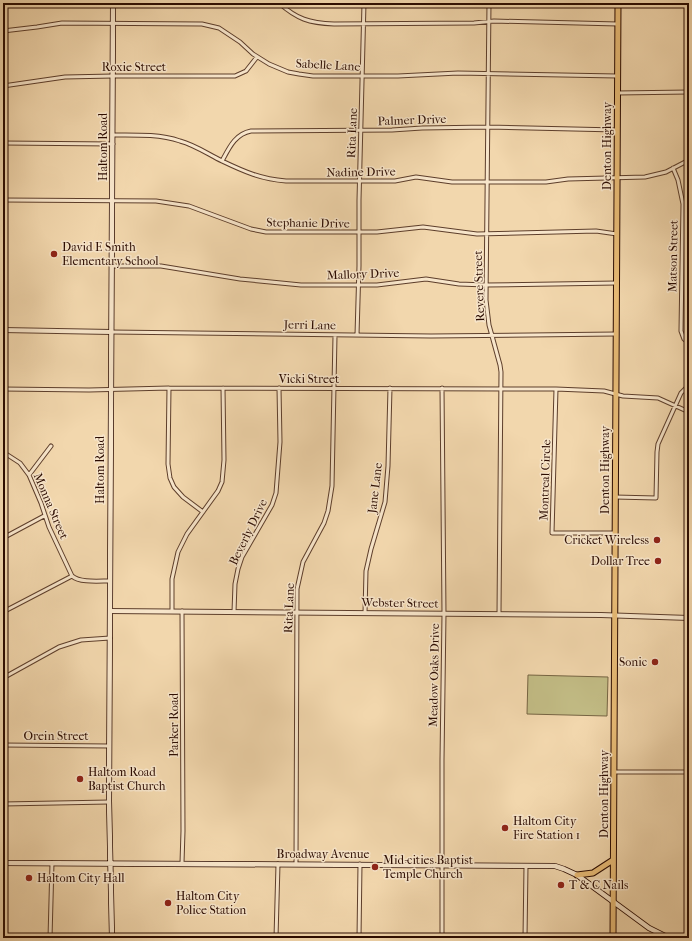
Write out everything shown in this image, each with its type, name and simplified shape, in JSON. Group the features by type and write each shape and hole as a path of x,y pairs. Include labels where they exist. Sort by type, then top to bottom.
{"main road":[{"name":"Haltom Road","path":"112,938 109,746 113,3"},
{"name":"Denton Highway","path":"613,938 618,3"},
{"path":"577,875 587,875 597,871 613,860"},
{"name":"Broadway Avenue","path":"3,863 555,866 577,875 654,932 669,938"}],"street":[{"path":"279,3 296,17 315,23 364,24 489,22 618,24"},
{"name":"Rita Lane","path":"357,335 359,284 359,182 364,3"},
{"name":"Revere Street","path":"489,3 486,285 489,325 500,365 499,614"},
{"name":"Sabelle Lane","path":"3,31 62,23 191,24 213,26 225,31 257,57 269,64 288,72 313,76 424,76 458,73 617,76"},
{"name":"Roxie Street","path":"3,86 64,77 235,76 246,71 257,57"},
{"path":"617,93 689,92"},
{"name":"Palmer Drive","path":"222,161 233,141 244,132 250,131 488,127 617,130"},
{"name":"Nadine Drive","path":"113,135 150,136 181,141 249,174 269,180 286,181 395,181 416,177 452,182 546,182 568,179 645,177 666,172 689,160"},
{"path":"3,143 113,144"},
{"name":"Matson Street","path":"673,168 678,180 683,204 680,332 684,339 689,343"},
{"name":"Stephanie Drive","path":"3,200 113,200 156,201 181,204 251,229 266,232 392,231 423,227 462,233 596,231 617,234"},
{"name":"Mallory Drive","path":"112,266 160,266 276,284 377,285 426,279 459,284 486,285 616,283"},
{"name":"Jerri Lane","path":"3,330 335,336 616,334"},
{"name":"Rita Lane","path":"296,864 297,589 301,568 324,523 328,511 333,475 335,336"},
{"path":"615,498 656,498 657,452 681,393 689,385"},
{"path":"169,388 168,464 170,478 174,487 183,497 203,512"},
{"path":"172,611 172,579 178,552 187,534 218,491 224,471 224,388"},
{"name":"Beverly Drive","path":"234,612 235,584 242,557 272,505 276,493 280,442 279,388"},
{"name":"Jane Lane","path":"365,613 366,571 385,502 388,466 390,388"},
{"name":"Meadow Oaks Drive","path":"442,388 444,614 442,938"},
{"name":"Vicki Street","path":"3,389 556,388 604,391 623,396 658,398 689,412"},
{"name":"Montreal Circle","path":"556,388 552,533 615,534"},
{"path":"29,475 51,446"},
{"name":"Monna Street","path":"3,452 20,464 29,475 41,503 44,516 72,576"},
{"path":"3,538 44,516"},
{"path":"3,612 72,576 87,580 110,581"},
{"name":"Webster Street","path":"110,611 499,614 689,618"},
{"name":"Parker Road","path":"182,611 182,863"},
{"path":"3,678 65,645 81,640 110,638"},
{"name":"Orein Street","path":"3,745 109,746"},
{"path":"614,772 689,772"},
{"path":"3,804 109,802"},
{"path":"50,938 52,863"},
{"path":"276,938 278,864"},
{"path":"359,938 360,864"},
{"path":"525,938 526,865"}],"shaded area":[{"path":"528,675 608,677 607,716 527,714"}],"place":[{"name":"David E Smith Elementary School","path":"54,254"},
{"name":"Cricket Wireless","path":"657,540"},
{"name":"Dollar Tree","path":"658,561"},
{"name":"Sonic","path":"655,662"},
{"name":"Haltom Road Baptist Church","path":"80,779"},
{"name":"Haltom City Fire Station 1","path":"505,828"},
{"name":"Mid-cities Baptist Temple Church","path":"375,867"},
{"name":"Haltom City Hall","path":"29,878"},
{"name":"T & C Nails","path":"561,885"},
{"name":"Haltom City Police Station","path":"168,903"}]}
